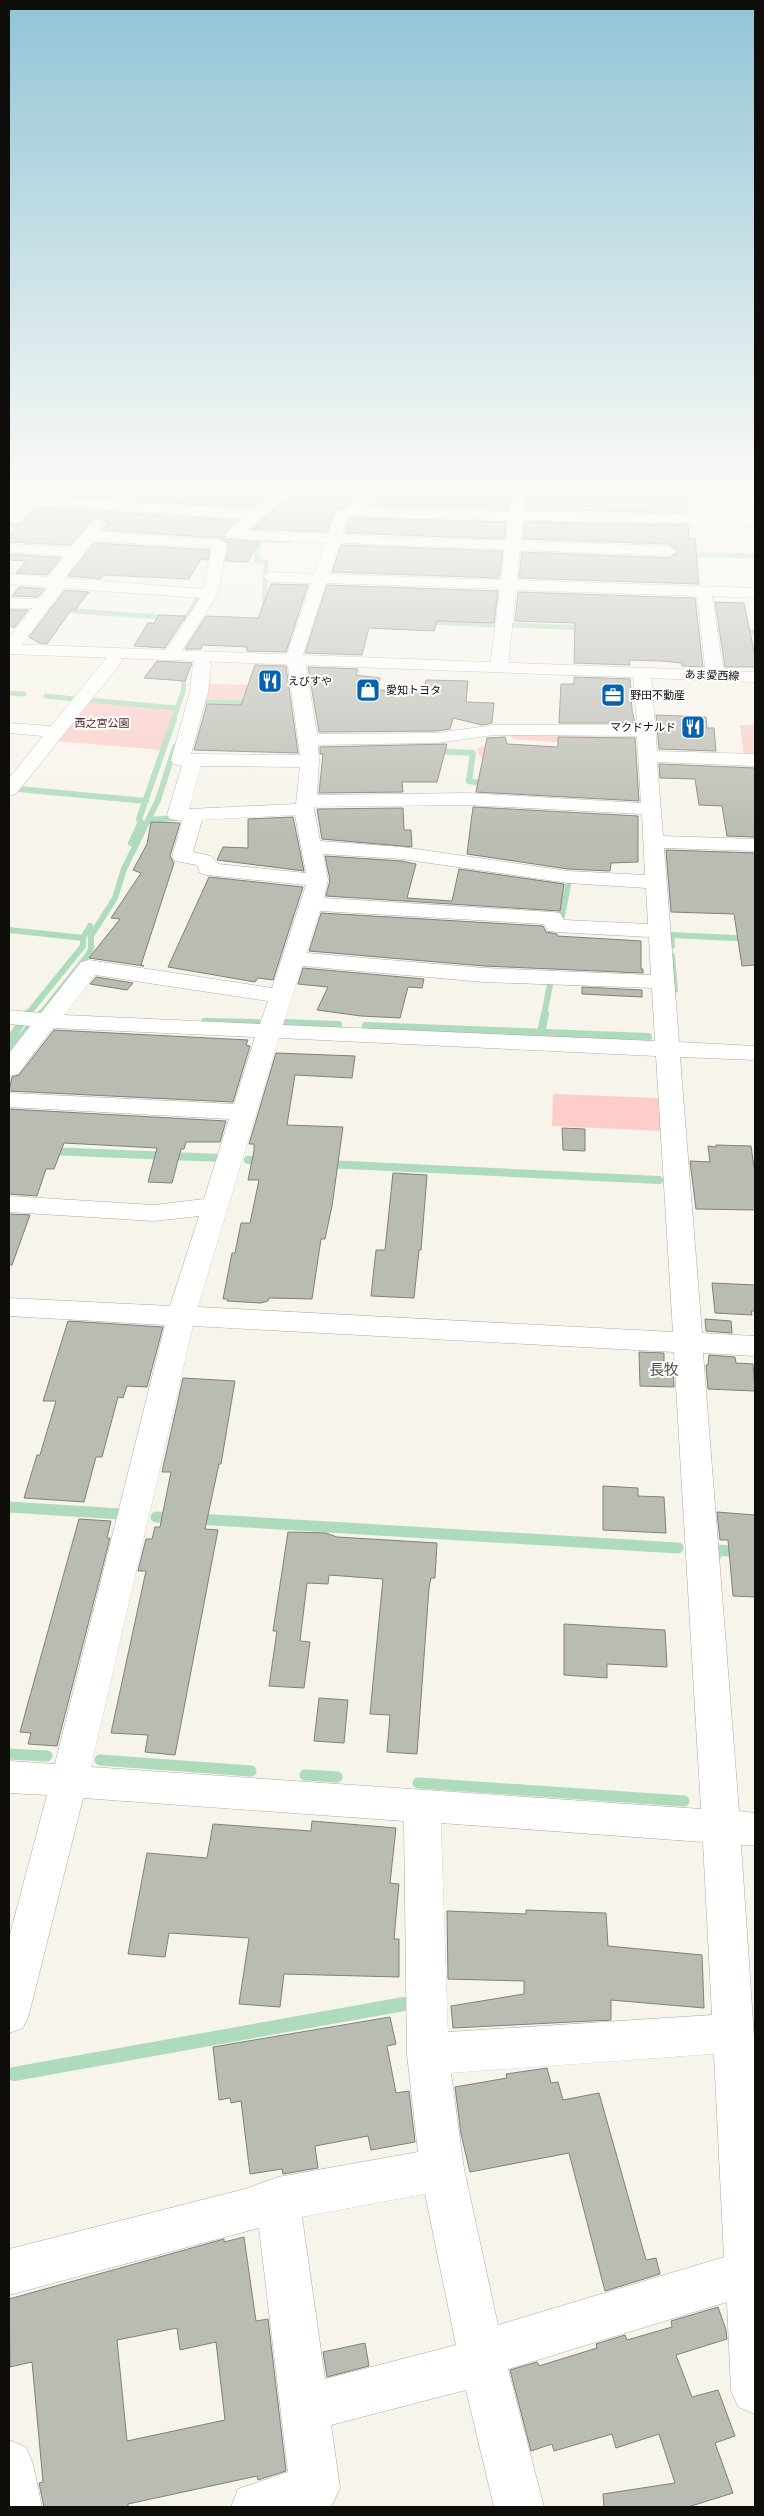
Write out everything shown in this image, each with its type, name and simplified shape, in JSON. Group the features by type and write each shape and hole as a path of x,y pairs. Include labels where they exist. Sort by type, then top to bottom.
{"street":[{"path":"9,649 40,608"},
{"path":"171,655 201,608"},
{"path":"9,2014 69,1781 182,1317 269,1031 312,904 318,880 306,805 310,761 295,663 312,608"},
{"path":"499,667 507,608"},
{"path":"706,608 715,676"},
{"name":"あま愛西線","path":"9,649 171,655 295,663 642,676 755,677"},
{"name":"あま愛西線","path":"9,656 202,664 295,663 499,667 755,684"},
{"path":"9,790 114,660"},
{"path":"202,664 199,692 180,760 310,761"},
{"path":"642,676 687,1343 738,1828 734,2033 748,2148 748,2273 755,2390"},
{"path":"9,728 56,732"},
{"path":"307,740 436,738 494,730 646,732"},
{"path":"647,756 755,760"},
{"path":"192,760 177,815 306,805 466,799 651,809"},
{"path":"193,815 182,857 204,860 208,864 207,869 318,880"},
{"path":"653,842 755,845"},
{"path":"312,847 402,853 568,877 655,882"},
{"path":"312,904 552,918 556,926 658,931"},
{"path":"294,959 484,975 662,982"},
{"path":"9,1069 30,1019 89,967 281,996"},
{"path":"30,1019 755,1053"},
{"path":"9,1100 244,1112"},
{"path":"9,1204 154,1213 216,1206"},
{"path":"9,1306 182,1317 755,1346"},
{"path":"9,1777 738,1828"},
{"path":"422,1806 428,2054 442,2169 482,2358 519,2507"},
{"path":"428,2054 734,2033"},
{"path":"9,2272 245,2211 278,2198 442,2169"},
{"path":"256,2507 315,2488 278,2198"},
{"path":"305,2408 482,2358 748,2273"},
{"path":"9,2464 17,2507"}],"green space":[{"path":"206,684 256,685 265,703 203,701"},
{"name":"西之宮公園","path":"88,700 175,708 161,750 55,741"},
{"path":"740,725 755,725 755,757 744,757"},
{"path":"508,734 594,735 591,761 492,760 480,756 477,748 493,744 567,756 568,743 513,739"},
{"path":"553,1094 658,1098 661,1131 552,1126"}],"building":[{"path":"51,608 76,608 72,609 47,644 39,643 29,637"},
{"path":"262,608 300,608 286,652 247,651 247,647 203,645 201,649 185,649 206,616 258,618"},
{"path":"319,608 496,608 494,623 437,621 434,631 369,628 362,655 305,653"},
{"path":"516,608 696,608 703,667 682,666 682,663 661,661 629,660 630,665 574,663 575,623 515,621"},
{"path":"716,608 745,608 755,656 755,667 725,667"},
{"path":"9,610 28,610 14,628 9,625"},
{"path":"159,615 186,616 165,648 134,646 148,623 154,623"},
{"path":"157,661 192,663 185,681 144,678"},
{"path":"255,665 286,666 298,753 194,750 207,704 241,705"},
{"path":"308,667 358,669 356,675 380,678 377,690 424,691 426,680 468,681 466,702 494,703 492,723 482,725 453,718 450,729 437,731 319,732"},
{"path":"574,677 630,679 632,710 635,723 559,723 561,684 574,684"},
{"path":"656,715 706,717 707,728 714,728 716,751 659,749"},
{"path":"505,737 507,744 558,747 558,737 635,738 639,801 476,792 487,738"},
{"path":"447,744 437,782 402,782 403,792 319,793 323,754 320,754 320,747"},
{"path":"659,764 755,768 755,837 727,836 722,806 699,805 695,779 660,778"},
{"path":"473,807 638,816 638,862 611,863 610,871 568,869 467,854"},
{"path":"403,808 404,830 411,830 412,847 322,839 317,809"},
{"path":"293,817 304,871 217,860 223,847 248,848 248,819"},
{"path":"151,822 180,823 170,856 174,863 141,965 144,966 89,958 120,919 111,918 141,873 133,870 147,844"},
{"path":"666,850 755,853 755,965 742,966 734,914 671,912"},
{"path":"325,856 402,861 416,864 407,898 452,901 459,869 564,884 560,911 326,896 330,880"},
{"path":"209,877 303,887 273,980 258,978 255,982 168,967"},
{"path":"321,913 543,926 546,932 557,934 557,936 641,941 641,969 643,969 643,973 484,966 309,951"},
{"path":"303,968 424,979 422,988 408,987 400,1018 361,1016 317,1010 328,987 298,984"},
{"path":"96,977 133,983 127,990 90,984"},
{"path":"582,987 642,990 642,997 582,994"},
{"path":"54,1030 248,1040 246,1045 250,1046 233,1102 9,1091 12,1077 19,1075"},
{"path":"276,1053 355,1056 352,1078 295,1075 287,1125 343,1127 332,1206 325,1239 321,1239 312,1299 269,1298 268,1301 261,1303 227,1301 228,1299 223,1299 232,1253 235,1253 241,1223 250,1223 259,1180 248,1180 254,1151 254,1144 249,1144"},
{"path":"9,1109 226,1121 220,1142 186,1142 184,1149 181,1149 172,1183 148,1182 157,1148 64,1143 54,1169 46,1169 37,1196 9,1194"},
{"path":"562,1128 585,1129 585,1151 563,1150"},
{"path":"716,1145 751,1146 755,1174 755,1210 696,1209 690,1161 710,1162 708,1146 716,1147"},
{"path":"393,1173 427,1175 421,1250 419,1250 414,1298 371,1296 376,1250 385,1250"},
{"path":"9,1214 30,1215 12,1265 9,1265"},
{"path":"712,1283 755,1285 755,1311 751,1311 752,1315 715,1313"},
{"path":"705,1319 731,1321 732,1333 706,1331"},
{"path":"68,1321 163,1327 147,1387 127,1386 123,1398 118,1397 102,1457 96,1457 84,1502 24,1498 37,1455 40,1455 56,1401 43,1401"},
{"path":"639,1352 664,1353 664,1364 673,1364 674,1387 640,1386"},
{"path":"709,1355 735,1357 736,1363 753,1364 755,1391 708,1389 706,1365 708,1365"},
{"path":"183,1378 235,1381 221,1464 219,1464 205,1529 218,1530 175,1755 145,1752 148,1735 111,1733 146,1571 138,1571 146,1539 152,1539 155,1527 160,1527 171,1472 162,1472"},
{"path":"603,1486 638,1488 638,1496 664,1497 666,1533 603,1530"},
{"path":"717,1512 755,1515 755,1597 733,1596 728,1540 720,1540"},
{"path":"79,1519 111,1521 107,1538 110,1538 57,1746 28,1744 31,1733 20,1732"},
{"path":"288,1532 326,1533 337,1537 437,1543 435,1578 431,1578 429,1588 417,1754 387,1752 390,1715 370,1714 383,1579 329,1575 328,1584 307,1583 300,1641 310,1642 304,1688 269,1686 277,1631 273,1631"},
{"path":"564,1624 665,1630 667,1667 607,1664 607,1678 564,1675"},
{"path":"319,1698 348,1700 344,1743 314,1741"},
{"path":"312,1821 396,1828 390,1883 399,1884 394,1939 399,1939 399,1977 284,1974 280,2007 239,2004 249,1938 169,1933 165,1957 128,1954 147,1853 207,1858 213,1824 311,1831"},
{"path":"526,1910 606,1913 608,1946 702,1955 704,2008 611,2000 611,2020 453,2028 451,2006 524,1994 524,1981 448,1979 447,1911 526,1914"},
{"path":"390,2017 396,2044 387,2046 396,2093 409,2091 415,2142 371,2150 368,2136 315,2146 318,2168 283,2174 282,2169 250,2174 241,2101 231,2103 230,2098 219,2100 213,2047"},
{"path":"547,2068 551,2083 558,2082 563,2100 599,2093 646,2260 656,2258 660,2274 605,2291 569,2153 470,2172 461,2134 455,2087 507,2078 506,2074"},
{"path":"244,2237 256,2321 268,2319 286,2471 258,2480 257,2476 128,2504 128,2507 44,2507 39,2483 43,2482 32,2362 10,2367 9,2299 224,2239 224,2242","holes":["177,2328 180,2350 216,2342 225,2420 127,2441 117,2340"]},
{"path":"718,2307 727,2339 676,2355 692,2397 718,2390 735,2436 715,2443 733,2493 688,2507 604,2507 603,2494 675,2483 659,2434 616,2448 612,2434 554,2451 552,2444 531,2451 510,2370 537,2362 539,2366 597,2348 596,2344 625,2335 627,2340 672,2327 671,2321"},
{"path":"365,2343 369,2366 327,2377 323,2352"}],"waterway":[{"path":"49,609 185,619 192,608"},
{"path":"264,608 264,614"},
{"path":"425,622 498,625"},
{"path":"511,625 587,628"},
{"path":"716,630 755,632"},
{"path":"173,720 183,692 185,669"},
{"path":"9,693 24,694"},
{"path":"46,696 74,699"},
{"path":"88,700 176,708"},
{"path":"203,702 254,703"},
{"path":"145,801 174,719"},
{"path":"40,1015 88,955 91,949 91,936 115,898 124,869 158,800 175,747"},
{"path":"434,751 473,753 469,781 486,784"},
{"path":"18,789 145,801"},
{"path":"131,843 141,822 139,819 145,801"},
{"path":"149,820 176,818"},
{"path":"562,916 569,880"},
{"path":"83,938 90,926"},
{"path":"9,930 83,938"},
{"path":"672,946 671,935 755,939"},
{"path":"27,1015 83,946 83,938"},
{"path":"672,956 675,990"},
{"path":"544,1015 551,980"},
{"path":"9,1042 27,1014"},
{"path":"9,1053 41,1014"},
{"path":"541,1033 545,1014"},
{"path":"205,1022 257,1023"},
{"path":"284,1023 338,1025"},
{"path":"366,1026 541,1033"},
{"path":"541,1033 648,1037"},
{"path":"49,1151 221,1158"},
{"path":"248,1160 264,1161"},
{"path":"327,1164 659,1180"},
{"path":"9,1507 120,1514"},
{"path":"156,1517 173,1518"},
{"path":"196,1519 678,1548"},
{"path":"716,1555 716,1550 755,1553"},
{"path":"9,1754 47,1756"},
{"path":"100,1760 251,1771"},
{"path":"305,1775 337,1777"},
{"path":"418,1783 684,1801"},
{"path":"14,2074 404,2004"}],"place":[{"name":"えびすや","path":"270,681"},
{"name":"愛知トヨタ","path":"368,690"},
{"name":"野田不動産","path":"613,695"},
{"name":"マクドナルド","path":"693,727"}],"district":[{"name":"長牧","path":"664,1370"}]}
